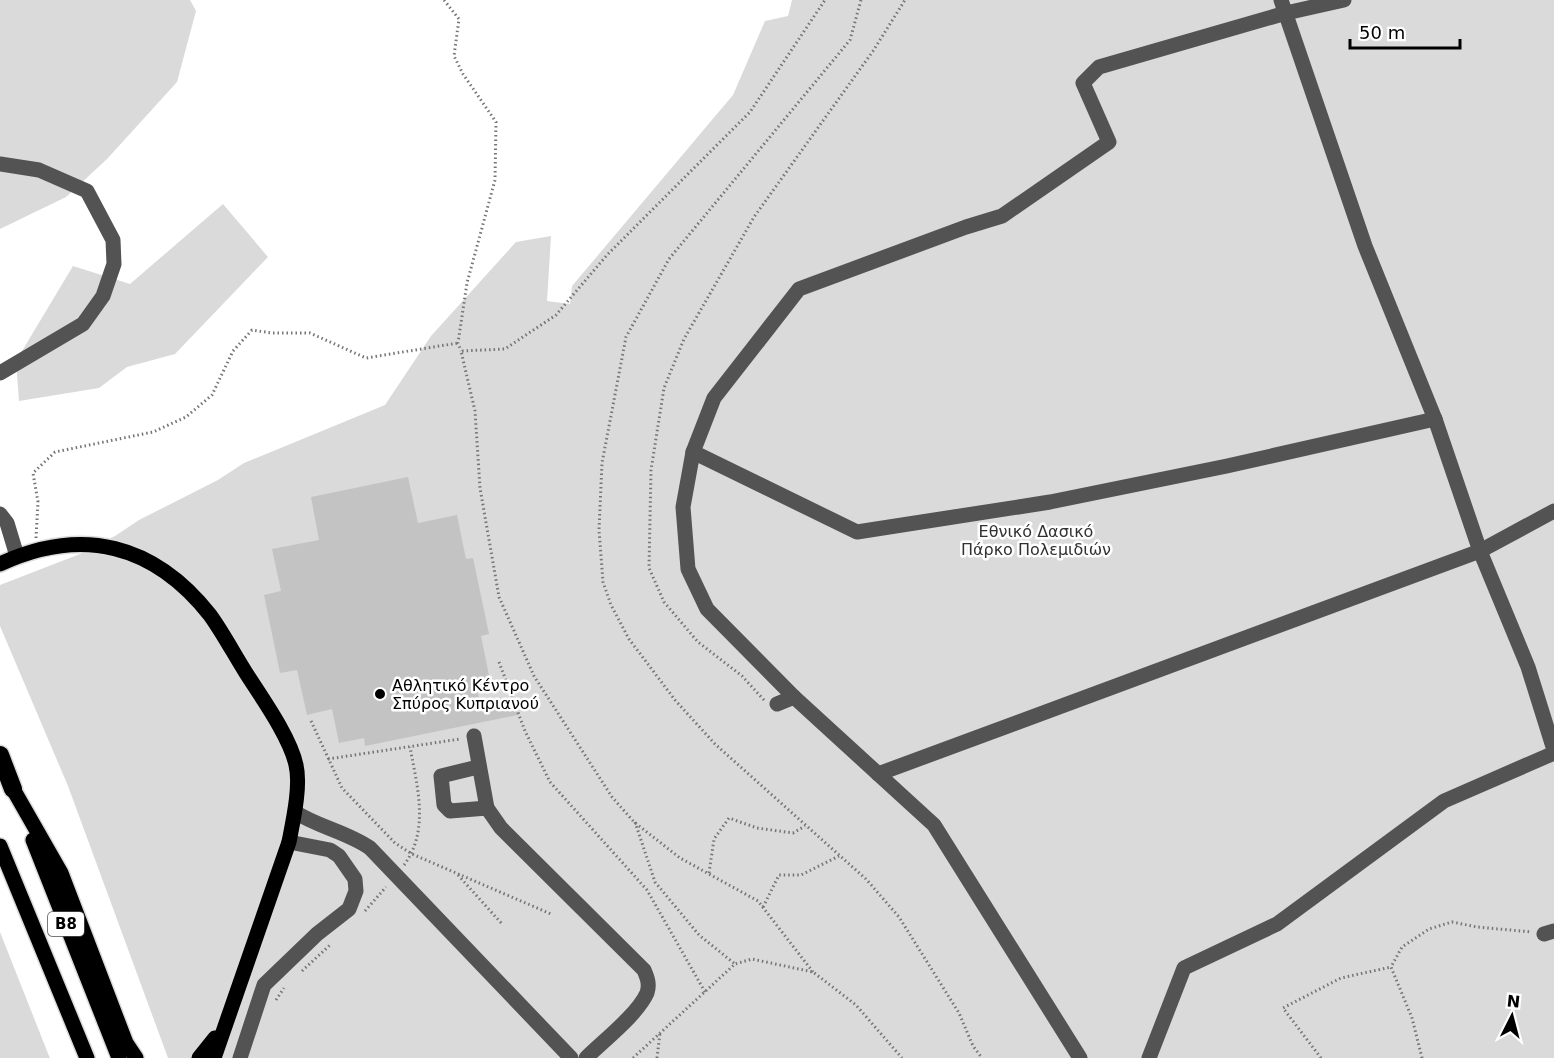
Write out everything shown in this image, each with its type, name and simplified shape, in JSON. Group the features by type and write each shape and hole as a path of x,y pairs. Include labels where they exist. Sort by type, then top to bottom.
{"highway":[{"name":"B8","path":"0,754 13,789"}],"main road":[{"path":"0,564 36,549 76,543 110,546 149,561 178,581 210,616 274,718 296,766 295,812 289,842 214,1058"},
{"path":"13,789 61,873 126,1043 136,1058"},
{"name":"B8","path":"13,789 119,1058"},
{"path":"2,850 74,1058"},
{"name":"B8","path":"2,850 87,1058"},
{"path":"199,1058 225,1023"}],"street":[{"path":"1080,1058 934,825 794,697 707,609 688,569 683,507 693,452 714,398 799,288 966,226 1002,216 1109,142 1083,83 1098,67 1284,7 1344,0"},
{"path":"1149,1058 1184,968 1277,924 1444,801 1554,752 1528,667 1480,551 1435,418 1365,246 1284,7"},
{"path":"0,164 39,170 87,191 113,240 114,264 103,296 83,324 0,374"},
{"path":"693,452 856,532 1050,502 1227,466 1435,418"},
{"path":"878,774 1480,551 1554,511"},
{"path":"0,514 7,523 17,556"},
{"path":"777,704 794,697"},
{"path":"474,736 487,808 501,828 644,970 649,982 647,993 627,1018 586,1058"},
{"path":"478,767 441,776 444,805 450,811 487,808"},
{"path":"295,812 304,818 353,836 370,848 571,1058"},
{"path":"240,1058 264,985 317,934 349,909 356,891 355,879 339,856 330,850 289,842"}],"path":[{"path":"444,0 459,19 454,56 463,74 496,122 495,180 467,284 458,343 475,411 480,488 499,597 534,676 612,797 634,822 680,858 758,901 813,972 856,1005 902,1058"},
{"path":"461,351 505,349 556,315 607,255 750,112 825,0"},
{"path":"861,0 850,40 669,258 626,338 602,463 598,530 603,582 611,605 629,639 675,700 716,744 866,879 900,917 959,1013 973,1046 982,1058"},
{"path":"36,549 38,502 33,473 55,452 153,432 186,417 212,395 233,351 252,330 272,333 310,333 366,358 458,343"},
{"path":"499,662 525,731 550,782 647,890 705,992"},
{"path":"311,721 342,788 395,843 412,854 551,914"},
{"path":"328,759 474,736"},
{"path":"709,873 714,839 729,818 756,828 793,833 805,826"},
{"path":"634,822 655,882 699,934 735,964"},
{"path":"763,907 779,875 801,875 839,856"},
{"path":"458,874 503,926"},
{"path":"1321,1058 1283,1008 1341,978 1391,966 1402,947 1429,929 1452,922 1478,927 1549,932"},
{"path":"633,1058 735,964 752,959 813,972"},
{"path":"1391,966 1412,1018 1422,1058"},
{"path":"657,1058 660,1034"}],"green space":[{"path":"0,0 190,0 196,11 177,82 107,159 66,197 0,229"},
{"name":"Εθνικό Δασικό Πάρκο Πολεμιδιών","path":"792,0 1554,0 1554,1058 168,1058 68,786 0,626 0,585 80,554 115,536 139,520 218,480 244,463 385,405 431,336 516,242 551,236 547,301 570,304 572,286 733,95 765,21 788,16"},
{"path":"223,204 268,257 175,354 127,367 99,388 19,401 16,361 73,266 130,284"},
{"path":"0,932 49,1056 50,1058 0,1058"}],"building":[{"path":"408,477 418,523 457,515 466,559 473,558 489,634 481,636 490,680 476,683 481,710 516,703 518,715 365,746 364,738 339,743 332,709 307,715 297,670 280,673 264,595 281,591 272,549 319,540 311,497"}],"place":[{"name":"Αθλητικό Κέντρο Σπύρος Κυπριανού","path":"380,694"}]}
